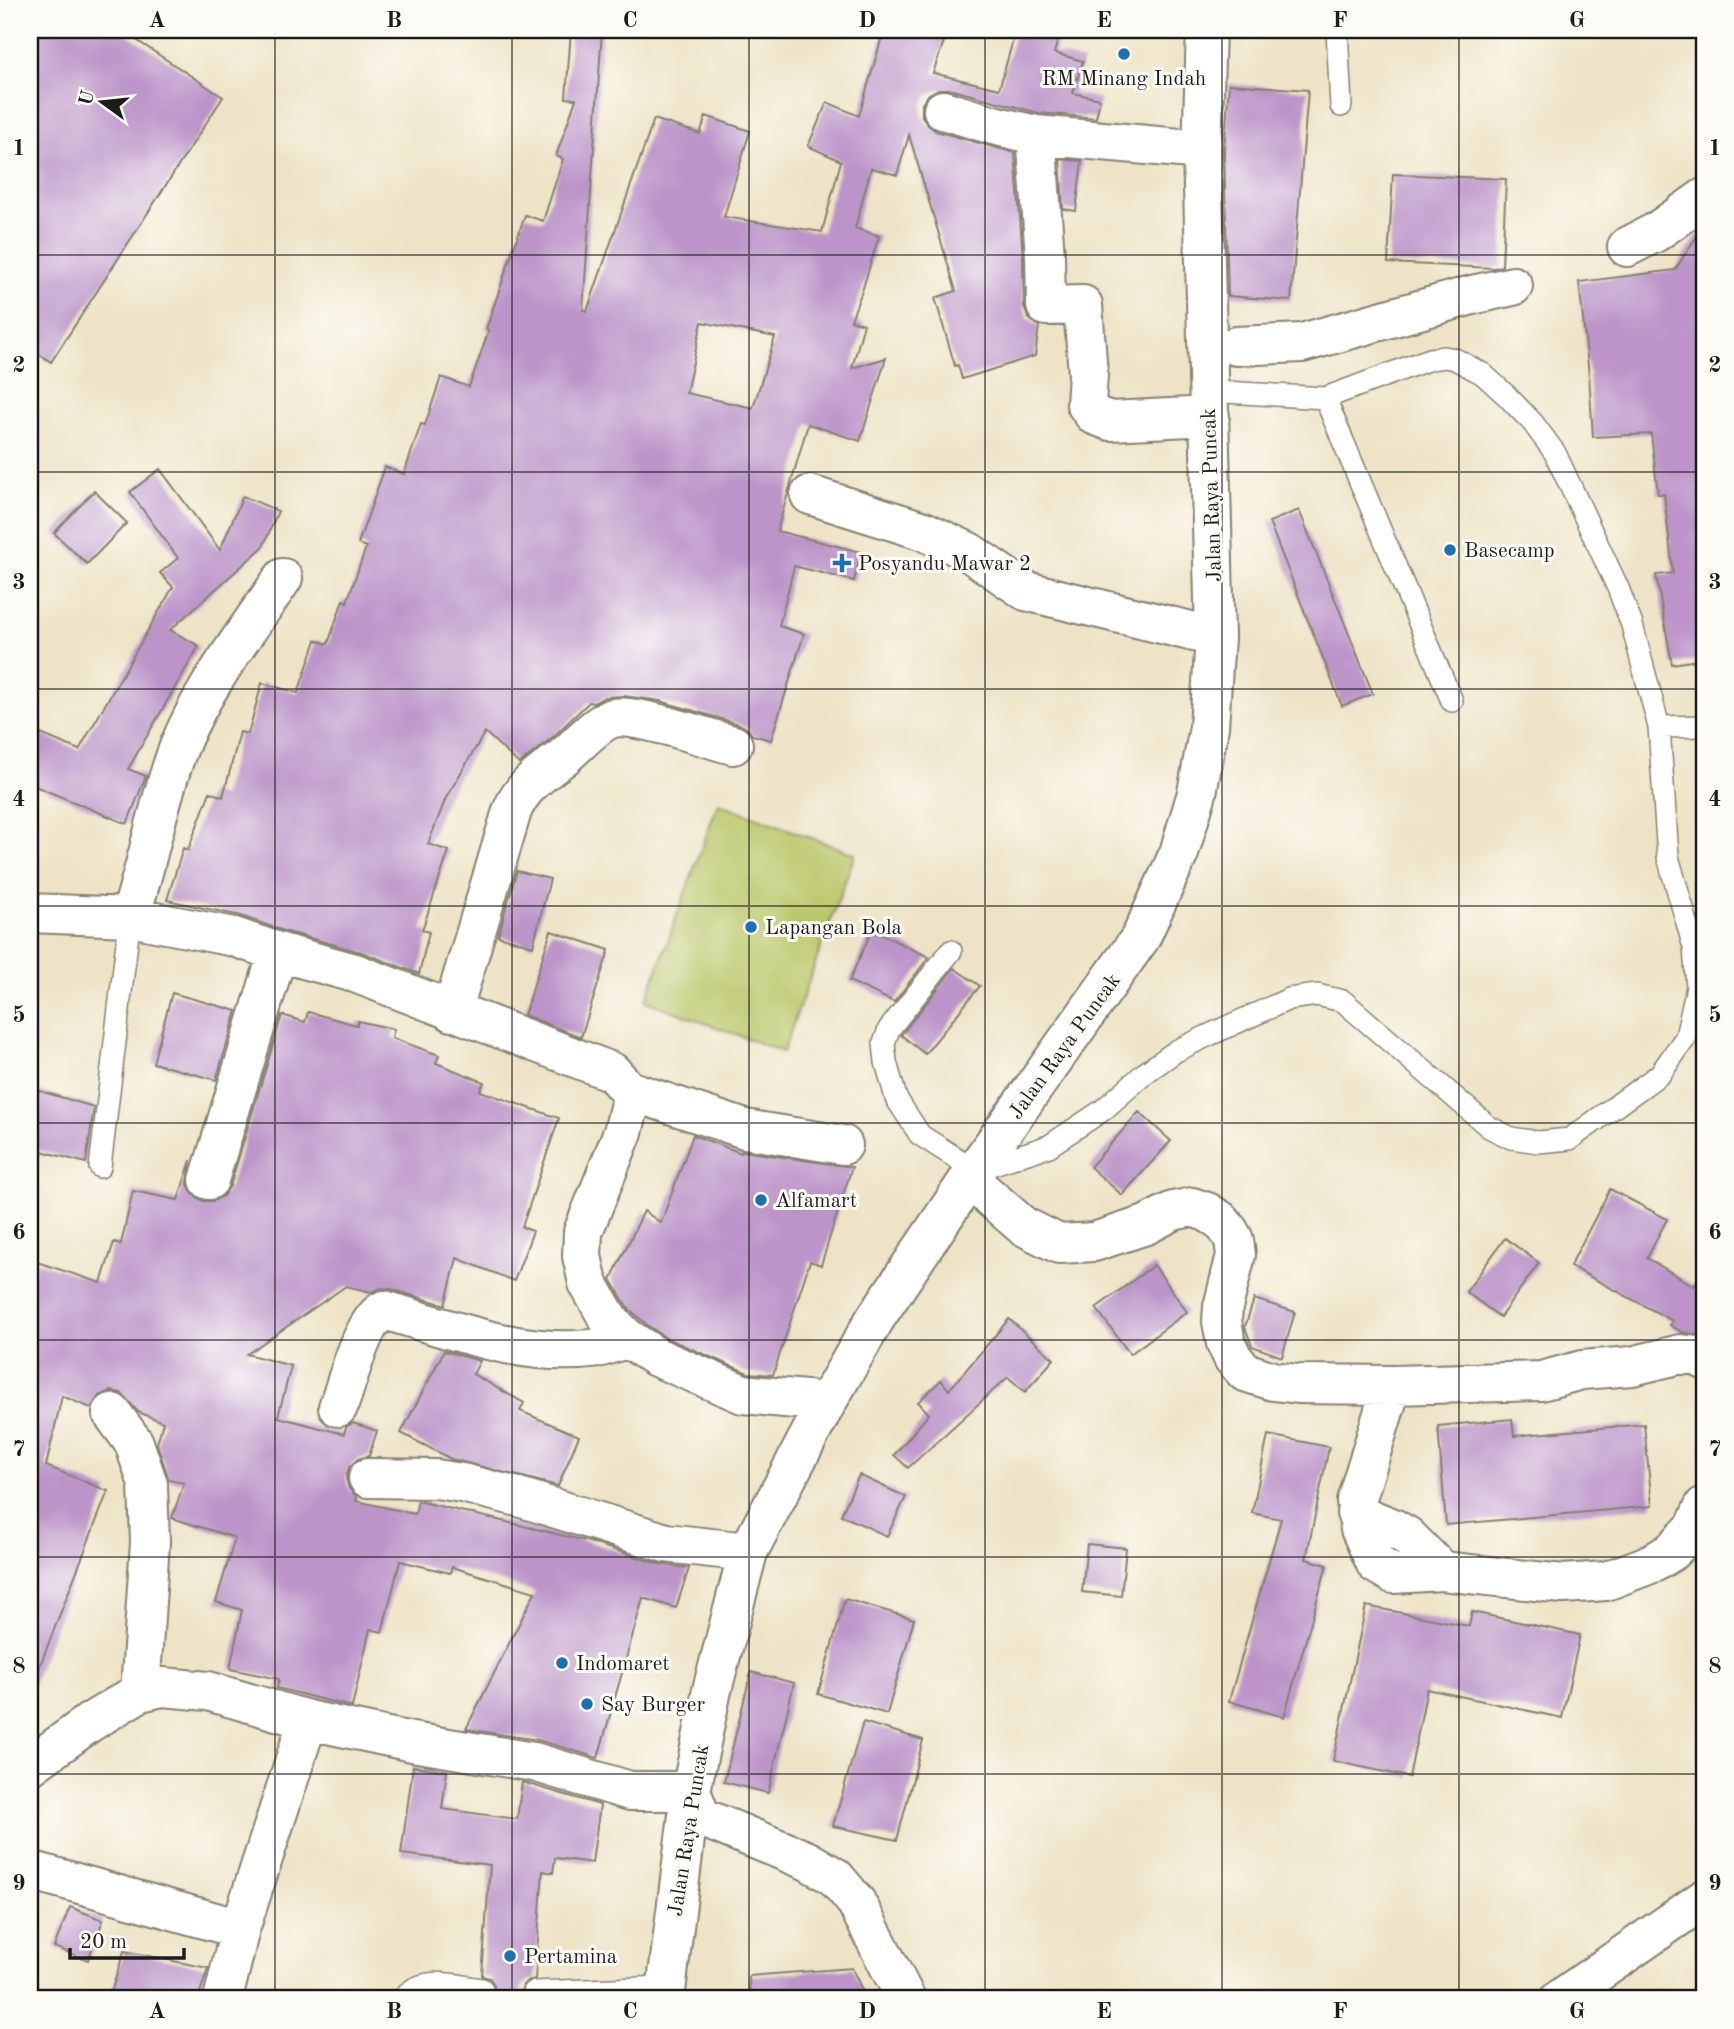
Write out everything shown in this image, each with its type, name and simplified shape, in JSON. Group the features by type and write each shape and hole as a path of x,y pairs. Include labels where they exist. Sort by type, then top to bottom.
{"main road":[{"name":"Jalan Raya Puncak","path":"665,1993 691,1791 712,1690 748,1552 827,1402 875,1319 972,1174 1141,937 1180,853 1197,793 1209,727 1215,637 1202,150 1206,30"},
{"path":"943,110 1036,135 1202,150"},
{"path":"1036,135 1046,306 1083,305 1088,409 1094,415 1110,421 1209,404"},
{"path":"1628,247 1700,206"},
{"path":"1236,346 1302,343 1513,286"},
{"path":"810,495 924,531 969,552 1026,592 1215,637"},
{"path":"131,917 163,794 184,735 222,667 283,579"},
{"path":"452,1012 512,811 518,797 529,783 580,744 592,731 611,719 643,720 733,745"},
{"path":"30,913 131,917 233,937 355,973 612,1072 628,1090 631,1100 623,1132 583,1232 582,1255 588,1283 609,1320 627,1338 656,1357 743,1394 827,1402"},
{"path":"209,1180 278,952"},
{"path":"628,1090 745,1129 843,1145"},
{"path":"972,1174 1023,1226 1059,1244 1094,1242 1146,1224 1173,1211 1192,1207 1220,1220 1230,1231 1236,1255 1222,1321 1230,1350 1245,1372 1273,1381 1299,1384 1392,1385 1541,1381 1582,1370 1632,1366 1681,1354 1698,1356 1704,1360"},
{"path":"338,1407 368,1327 378,1312 384,1310 536,1350 594,1349 627,1338"},
{"path":"1392,1385 1356,1501 1356,1513 1370,1551 1377,1564 1392,1574 1442,1571 1563,1584 1606,1581 1653,1563 1671,1552 1695,1527 1704,1506"},
{"path":"112,1413 134,1443 148,1484 150,1542 140,1692"},
{"path":"368,1478 436,1479 462,1483 522,1498 666,1543 748,1552"},
{"path":"30,1766 89,1723 140,1692 163,1687 208,1691 308,1720 412,1742 534,1762 630,1791 691,1791 701,1816 807,1861 835,1877 856,1902 906,1999"},
{"path":"223,1999 240,1929 308,1720"},
{"path":"30,1870 240,1929"},
{"path":"1560,1999 1704,1899"}],"lane":[{"path":"1337,30 1341,106"},
{"path":"951,950 889,1029 884,1043 896,1098 920,1135 972,1174 1049,1146 1103,1110 1145,1073 1176,1051 1289,999 1317,995 1343,1002 1489,1127 1511,1138 1538,1142 1570,1139 1660,1074 1686,1037 1697,987 1694,947 1668,857 1660,727 1632,625 1555,453 1506,395 1470,366 1444,357 1430,359 1325,398 1209,404"},
{"path":"1325,398 1452,701"},
{"path":"1660,727 1704,726"},
{"path":"100,1167 131,917"},
{"path":"402,1999 415,1986 430,1983 482,1989"},
{"path":"534,1992 665,1993"}],"green space":[{"name":"Lapangan Bola","path":"718,803 855,854 783,1052 646,1001"}],"building":[{"path":"30,30 121,30 223,97 51,362 30,348"},
{"path":"571,30 602,30 583,310 587,311 654,119 700,134 706,116 750,131 724,217 822,232 841,161 808,146 827,102 859,116 884,30 948,30 933,73 999,89 1016,30 1061,30 1054,53 1083,61 1073,93 1100,99 1096,118 1039,113 949,89 939,89 929,94 922,104 922,116 936,131 1015,153 1024,306 1028,318 1039,326 1035,356 962,379 958,365 955,366 935,298 956,291 909,135 897,175 871,168 855,228 879,236 851,320 864,324 852,368 886,358 860,441 808,424 777,531 861,552 854,581 794,566 779,626 804,634 771,740 752,735 739,724 660,701 623,696 605,697 594,703 589,702 553,737 519,764 485,732 446,798 428,844 449,851 422,930 429,932 419,974 361,952 241,916 167,900 183,848 188,850 210,792 223,797 240,732 248,734 262,683 298,693 316,640 328,644 343,600 347,602 366,547 358,544 385,467 404,474 421,424 425,425 441,377 469,387 525,215 543,221 563,159 556,156 576,99 566,98","holes":["702,322 775,337 753,408 686,393"]},
{"path":"1229,84 1308,90 1291,301 1228,296 1224,151"},
{"path":"1060,159 1082,161 1076,211 1063,209"},
{"path":"1393,174 1506,179 1502,266 1494,268 1388,263"},
{"path":"1704,225 1704,659 1672,664 1656,575 1673,573 1664,494 1658,494 1651,434 1593,437 1579,282 1675,270"},
{"path":"160,469 220,550 243,496 278,511 263,547 170,630 199,646 128,769 146,776 127,824 30,784 30,761 41,734 79,750 173,587 160,573 178,558 130,492"},
{"path":"94,491 127,523 87,564 54,533"},
{"path":"1299,510 1373,694 1342,706 1269,522"},
{"path":"517,871 550,879 533,946 498,936"},
{"path":"872,930 929,957 894,1002 849,981"},
{"path":"551,931 609,950 581,1037 524,1015"},
{"path":"954,968 980,986 925,1054 901,1035"},
{"path":"172,993 237,1011 216,1080 153,1063"},
{"path":"308,1012 357,1025 358,1021 394,1029 392,1038 439,1055 436,1063 484,1082 480,1091 559,1118 522,1227 533,1231 514,1281 457,1258 445,1305 390,1289 381,1288 371,1292 346,1286 247,1354 291,1366 278,1417 344,1434 346,1427 353,1423 377,1431 369,1456 358,1459 349,1467 346,1478 349,1489 357,1497 356,1501 415,1514 418,1501 586,1541 659,1564 689,1568 676,1608 643,1598 598,1758 538,1740 466,1729 535,1592 452,1567 450,1573 400,1561 382,1632 370,1629 352,1707 277,1688 279,1679 230,1669 242,1610 216,1602 235,1538 172,1518 184,1483 169,1480 157,1444 163,1422 138,1412 121,1393 110,1391 99,1396 91,1408 62,1396 46,1466 108,1491 32,1686 30,1685 30,1285 37,1262 101,1283 114,1242 121,1244 133,1191 178,1200 191,1160 188,1184 193,1194 203,1201 213,1201 223,1196 230,1186 282,1015 305,1022"},
{"path":"30,1088 94,1107 86,1163 30,1148"},
{"path":"1139,1112 1171,1141 1122,1195 1090,1167"},
{"path":"693,1135 741,1153 742,1151 852,1167 821,1265 810,1261 773,1375 748,1373 666,1338 627,1307 611,1279 644,1211 661,1223"},
{"path":"1610,1189 1667,1219 1647,1258 1694,1286 1704,1268 1704,1336 1682,1332 1670,1325 1673,1321 1570,1266"},
{"path":"1505,1238 1539,1263 1500,1317 1466,1292"},
{"path":"1154,1265 1187,1312 1130,1354 1096,1308"},
{"path":"1254,1299 1295,1312 1282,1357 1252,1346 1245,1327"},
{"path":"1009,1319 1054,1359 1025,1392 1008,1377 908,1468 894,1455 929,1414 918,1402 941,1380 949,1390"},
{"path":"444,1351 480,1361 473,1374 524,1403 520,1411 579,1436 558,1486 451,1459 401,1433"},
{"path":"1512,1419 1514,1436 1644,1424 1652,1506 1446,1525 1438,1426"},
{"path":"1268,1435 1329,1447 1306,1559 1327,1565 1284,1717 1229,1701 1281,1519 1252,1513"},
{"path":"859,1475 906,1497 887,1536 841,1515"},
{"path":"1087,1544 1126,1548 1121,1596 1082,1592"},
{"path":"845,1599 914,1619 887,1714 818,1694"},
{"path":"1366,1606 1469,1626 1472,1612 1580,1635 1562,1718 1427,1689 1409,1777 1333,1761"},
{"path":"751,1672 794,1683 768,1793 724,1782"},
{"path":"863,1722 923,1740 897,1840 833,1826"},
{"path":"413,1766 447,1771 442,1809 517,1819 522,1782 600,1805 592,1863 555,1858 553,1873 543,1871 535,1979 523,1985 523,1999 490,1999 495,1992 494,1985 490,1978 482,1976 490,1865 401,1854"},
{"path":"70,1907 103,1920 88,1960 54,1947"},
{"path":"124,1951 208,1968 198,1999 109,1999"},
{"path":"852,1968 866,1999 750,1999 749,1976"}],"place":[{"name":"RM Minang Indah","path":"1124,54"},
{"name":"Basecamp","path":"1450,550"},
{"name":"Posyandu Mawar 2","path":"842,563"},
{"name":"Lapangan Bola","path":"751,927"},
{"name":"Alfamart","path":"761,1200"},
{"name":"Indomaret","path":"562,1663"},
{"name":"Say Burger","path":"587,1704"},
{"name":"Pertamina","path":"510,1956"}]}
